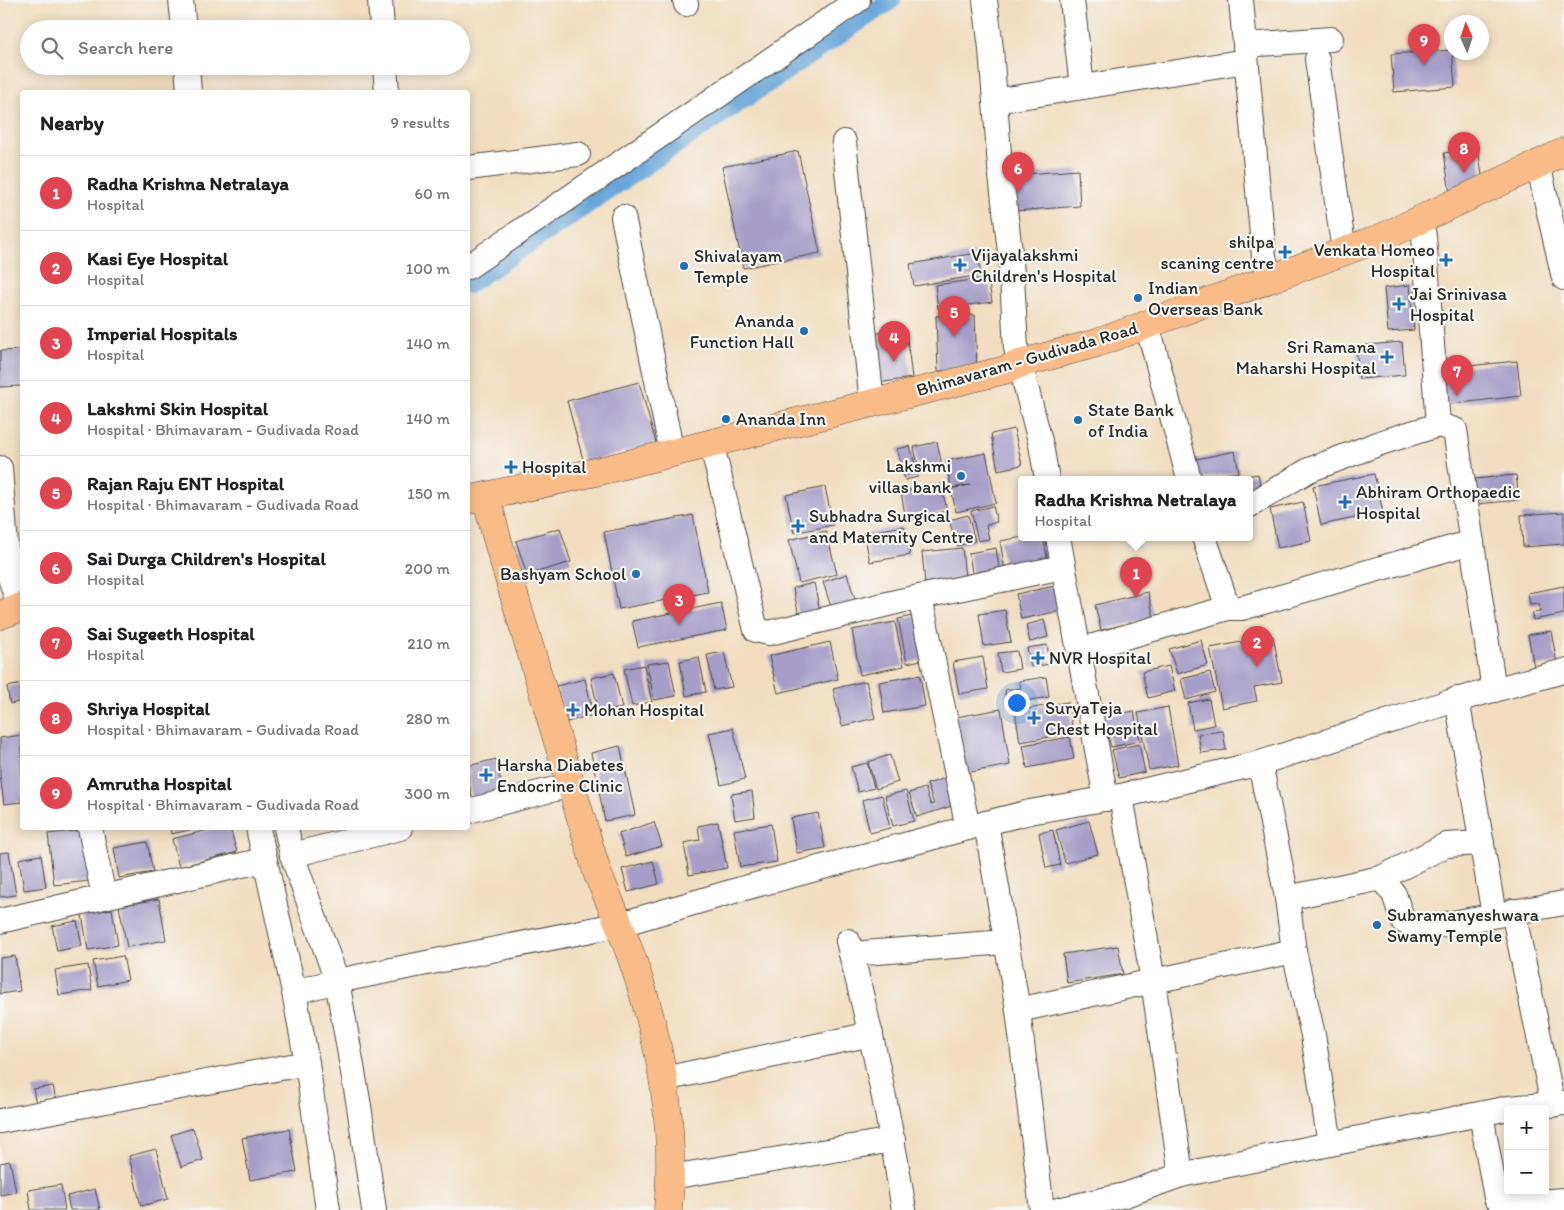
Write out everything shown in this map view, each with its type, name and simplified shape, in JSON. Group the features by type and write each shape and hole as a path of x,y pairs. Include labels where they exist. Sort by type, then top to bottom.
{"main road":[{"name":"Bhimavaram - Gudivada Road","path":"478,506 600,471 1005,370 1021,372 1102,358 1148,334 1270,279 1383,237 1422,228 1548,172 1564,152"},
{"name":"Bhimavaram - Gudivada Road","path":"1148,334 1389,252 1422,228"},
{"name":"Bhimavaram - Gudivada Road","path":"478,506 604,487 997,387 1021,372"},
{"path":"478,506 498,542 598,875 621,924 651,1017 664,1079 671,1177 668,1210"},
{"path":"0,632 17,611"}],"street":[{"path":"181,0 183,20"},
{"path":"380,0 381,20"},
{"path":"470,266 858,0"},
{"path":"985,0 1000,166 1011,260 1016,348 1041,445 1046,476"},
{"path":"1072,0 1082,87"},
{"path":"1240,0 1264,256 1270,279"},
{"path":"995,101 1082,87 1246,53 1331,39"},
{"path":"1317,59 1344,252"},
{"path":"188,75 189,90"},
{"path":"386,75 387,90"},
{"path":"844,142 872,403"},
{"path":"470,168 578,154"},
{"path":"1548,172 1564,278"},
{"path":"623,217 672,453"},
{"path":"1422,228 1438,425"},
{"path":"1148,334 1187,476"},
{"path":"1253,503 1309,470 1383,442 1438,425 1455,430 1494,690"},
{"path":"715,458 756,630 769,633 920,597 1063,567"},
{"path":"0,468 10,572 17,611"},
{"path":"1059,541 1078,650 1114,798 1153,981 1181,1175"},
{"path":"1205,541 1228,608"},
{"path":"1078,650 1228,608 1242,608 1472,542"},
{"path":"920,597 1006,942 1018,1010 1042,1210"},
{"path":"294,992 337,981 621,924 741,889 977,825 1030,812 1114,798 1260,763 1457,699 1564,671"},
{"path":"1058,1210 1089,1207 1181,1175 1509,1108 1559,1104 1482,843 1457,699"},
{"path":"1260,763 1287,898 1294,951 1313,1035 1330,1144"},
{"path":"470,810 571,785"},
{"path":"90,830 104,897"},
{"path":"258,830 294,992 307,1064 328,1210"},
{"path":"286,830 292,854 337,981 359,1106 374,1210"},
{"path":"292,854 392,830"},
{"path":"1287,898 1381,878 1446,845 1482,843"},
{"path":"0,921 264,860"},
{"path":"1381,878 1394,894 1402,921 1418,929 1564,903"},
{"path":"904,1210 893,1140 871,1034 850,948 1006,942"},
{"path":"1018,1010 1294,951"},
{"path":"664,1079 871,1034"},
{"path":"0,1121 307,1064"},
{"path":"1481,1114 1496,1198 1504,1204 1564,1200"},
{"path":"671,1177 893,1140"}],"building":[{"path":"1444,51 1444,60 1453,60 1455,87 1394,92 1391,54"},
{"path":"1478,148 1484,189 1450,194 1444,153"},
{"path":"798,151 820,253 743,268 722,167"},
{"path":"1078,170 1080,206 1015,211 1013,175"},
{"path":"977,253 981,275 914,286 910,264"},
{"path":"988,278 992,302 938,309 935,285"},
{"path":"1410,285 1414,330 1388,332 1384,288"},
{"path":"975,315 977,370 938,371 936,316"},
{"path":"906,330 912,378 877,383 871,334"},
{"path":"1402,342 1405,375 1359,379 1356,346"},
{"path":"20,350 20,386 0,387 0,351"},
{"path":"1517,361 1521,396 1442,405 1439,369"},
{"path":"639,382 656,443 584,463 567,401"},
{"path":"1014,429 1022,465 998,470 991,434"},
{"path":"937,442 942,465 919,470 914,447"},
{"path":"910,446 918,477 905,480 897,449"},
{"path":"1235,451 1239,472 1214,476 1195,476 1192,460"},
{"path":"986,453 996,503 956,512 951,489 970,485 951,488 946,461"},
{"path":"1258,474 1262,495 1253,497 1253,476 1246,476"},
{"path":"1374,474 1383,512 1321,525 1313,486"},
{"path":"1516,475 1519,500 1477,504 1474,479"},
{"path":"941,484 947,511 906,520 901,492"},
{"path":"825,487 833,525 794,533 786,495"},
{"path":"1303,502 1311,541 1278,548 1270,509"},
{"path":"993,506 997,522 986,525 989,539 978,541 971,511"},
{"path":"1564,512 1564,544 1523,547 1521,515"},
{"path":"693,515 708,592 619,609 604,532"},
{"path":"968,515 975,541 957,546 949,520"},
{"path":"904,526 910,555 870,562 864,533"},
{"path":"560,528 571,562 527,575 516,541"},
{"path":"826,531 837,574 799,583 789,540"},
{"path":"1018,538 1018,541 1044,541 1048,562 1005,570 1000,541"},
{"path":"962,548 965,578 925,583 922,552"},
{"path":"996,548 1000,575 973,579 969,553"},
{"path":"847,574 856,602 832,610 823,582"},
{"path":"814,583 820,611 799,616 793,588"},
{"path":"1055,586 1060,611 1021,619 1016,594"},
{"path":"1564,586 1564,614 1533,620 1532,613 1540,612 1539,604 1530,605 1528,593"},
{"path":"1148,592 1154,618 1101,630 1095,605"},
{"path":"721,603 727,630 638,647 632,621"},
{"path":"1005,610 1011,642 984,646 979,614"},
{"path":"917,615 926,659 907,663 898,619"},
{"path":"1044,620 1048,637 1030,642 1026,625"},
{"path":"895,622 904,666 860,675 852,630"},
{"path":"1551,631 1557,663 1534,667 1528,635"},
{"path":"1273,636 1282,682 1254,687 1257,701 1222,708 1210,648"},
{"path":"1201,640 1208,665 1177,674 1169,649"},
{"path":"830,642 838,679 778,693 769,656"},
{"path":"1047,645 1050,664 1031,667 1027,648"},
{"path":"1017,651 1020,669 1001,672 998,653"},
{"path":"724,652 732,687 714,690 707,655"},
{"path":"699,657 706,692 686,696 680,661"},
{"path":"983,657 988,689 959,694 953,662"},
{"path":"669,661 676,696 654,700 647,664"},
{"path":"644,665 652,702 632,706 624,669"},
{"path":"1169,666 1175,691 1148,698 1142,672"},
{"path":"1210,672 1215,692 1186,700 1181,679"},
{"path":"614,673 622,708 599,713 591,678"},
{"path":"920,675 925,706 884,713 879,682"},
{"path":"1046,677 1049,697 1007,704 1005,690 1021,688 1019,681"},
{"path":"585,679 594,715 566,722 556,686"},
{"path":"866,681 875,718 842,726 833,689"},
{"path":"20,684 20,702 10,704 7,687"},
{"path":"1209,699 1214,725 1193,729 1188,703"},
{"path":"1068,702 1073,733 1020,742 1015,711"},
{"path":"1168,707 1178,765 1149,770 1138,713"},
{"path":"1001,709 1010,765 965,773 956,717"},
{"path":"1134,711 1140,741 1111,747 1103,717"},
{"path":"733,728 745,779 721,785 709,733"},
{"path":"1223,731 1226,750 1201,753 1198,734"},
{"path":"20,735 20,802 4,804 0,775 0,738"},
{"path":"1070,737 1074,759 1027,768 1023,745"},
{"path":"1139,744 1145,772 1119,778 1112,750"},
{"path":"620,746 635,815 605,821 591,753"},
{"path":"890,755 898,782 876,789 868,762"},
{"path":"496,759 504,796 473,803 470,788 470,766"},
{"path":"867,763 874,788 858,792 851,767"},
{"path":"949,777 958,804 917,817 909,793 925,788 931,805 934,804 927,784"},
{"path":"752,791 755,817 735,820 731,794"},
{"path":"906,791 914,821 893,826 885,796"},
{"path":"882,795 890,828 870,833 862,800"},
{"path":"818,813 825,848 797,853 791,818"},
{"path":"1089,821 1098,854 1065,863 1056,830"},
{"path":"654,822 662,846 626,857 619,834"},
{"path":"718,822 727,868 689,875 684,843 700,840 698,826"},
{"path":"771,824 777,862 740,867 734,830"},
{"path":"83,830 89,881 54,885 48,834"},
{"path":"170,830 190,830 171,834"},
{"path":"208,830 231,830 237,852 179,867 172,839"},
{"path":"1053,830 1060,865 1046,868 1039,833"},
{"path":"147,842 153,872 119,878 114,848"},
{"path":"9,852 16,895 0,897 0,853"},
{"path":"41,855 46,887 24,890 19,859"},
{"path":"653,861 659,884 628,892 622,869"},
{"path":"159,899 166,940 127,947 119,906"},
{"path":"112,909 118,945 88,950 82,914"},
{"path":"77,921 82,946 57,951 52,926"},
{"path":"1118,946 1123,974 1067,983 1063,954"},
{"path":"15,956 20,991 0,994 0,958"},
{"path":"123,956 128,980 98,986 93,961"},
{"path":"88,965 92,990 59,995 55,970"},
{"path":"53,1086 56,1100 36,1104 33,1089"},
{"path":"193,1128 203,1160 181,1167 171,1135"},
{"path":"289,1129 297,1172 250,1180 242,1138"},
{"path":"156,1149 168,1199 141,1206 129,1156"},
{"path":"10,1161 16,1192 0,1195 0,1163"},
{"path":"61,1185 65,1210 31,1210 28,1190"},
{"path":"95,1189 100,1210 70,1210 67,1196"}],"waterway":[{"path":"470,284 892,0"}],"place":[{"name":"Amrutha Hospital","path":"1424,65"},
{"name":"Shriya Hospital","path":"1464,173"},
{"name":"Sai Durga Children's Hospital","path":"1018,193"},
{"name":"shilpa scaning centre","path":"1285,252"},
{"name":"Venkata Homeo Hospital","path":"1446,260"},
{"name":"Vijayalakshmi Children's Hospital","path":"960,265"},
{"name":"Shivalayam Temple","path":"684,266"},
{"name":"Indian Overseas Bank","path":"1138,298"},
{"name":"Jai Srinivasa Hospital","path":"1399,304"},
{"name":"Ananda Function Hall","path":"804,331"},
{"name":"Rajan Raju ENT Hospital","path":"954,337"},
{"name":"Sri Ramana Maharshi Hospital","path":"1387,357"},
{"name":"Lakshmi Skin Hospital","path":"894,362"},
{"name":"Sai Sugeeth Hospital","path":"1457,396"},
{"name":"Ananda Inn","path":"726,419"},
{"name":"State Bank of India","path":"1078,420"},
{"name":"Hospital","path":"511,467"},
{"name":"Lakshmi villas bank","path":"961,476"},
{"name":"Abhiram Orthopaedic Hospital","path":"1345,502"},
{"name":"Subhadra Surgical and Maternity Centre","path":"798,526"},
{"name":"Bashyam School","path":"636,574"},
{"name":"Radha Krishna Netralaya","path":"1136,598"},
{"name":"Imperial Hospitals","path":"679,625"},
{"name":"NVR Hospital","path":"1038,658"},
{"name":"Kasi Eye Hospital","path":"1257,667"},
{"name":"Mohan Hospital","path":"573,710"},
{"name":"SuryaTeja Chest Hospital","path":"1034,718"},
{"name":"Harsha Diabetes Endocrine Clinic","path":"486,775"},
{"name":"Subramanyeshwara Swamy Temple","path":"1377,925"}]}
